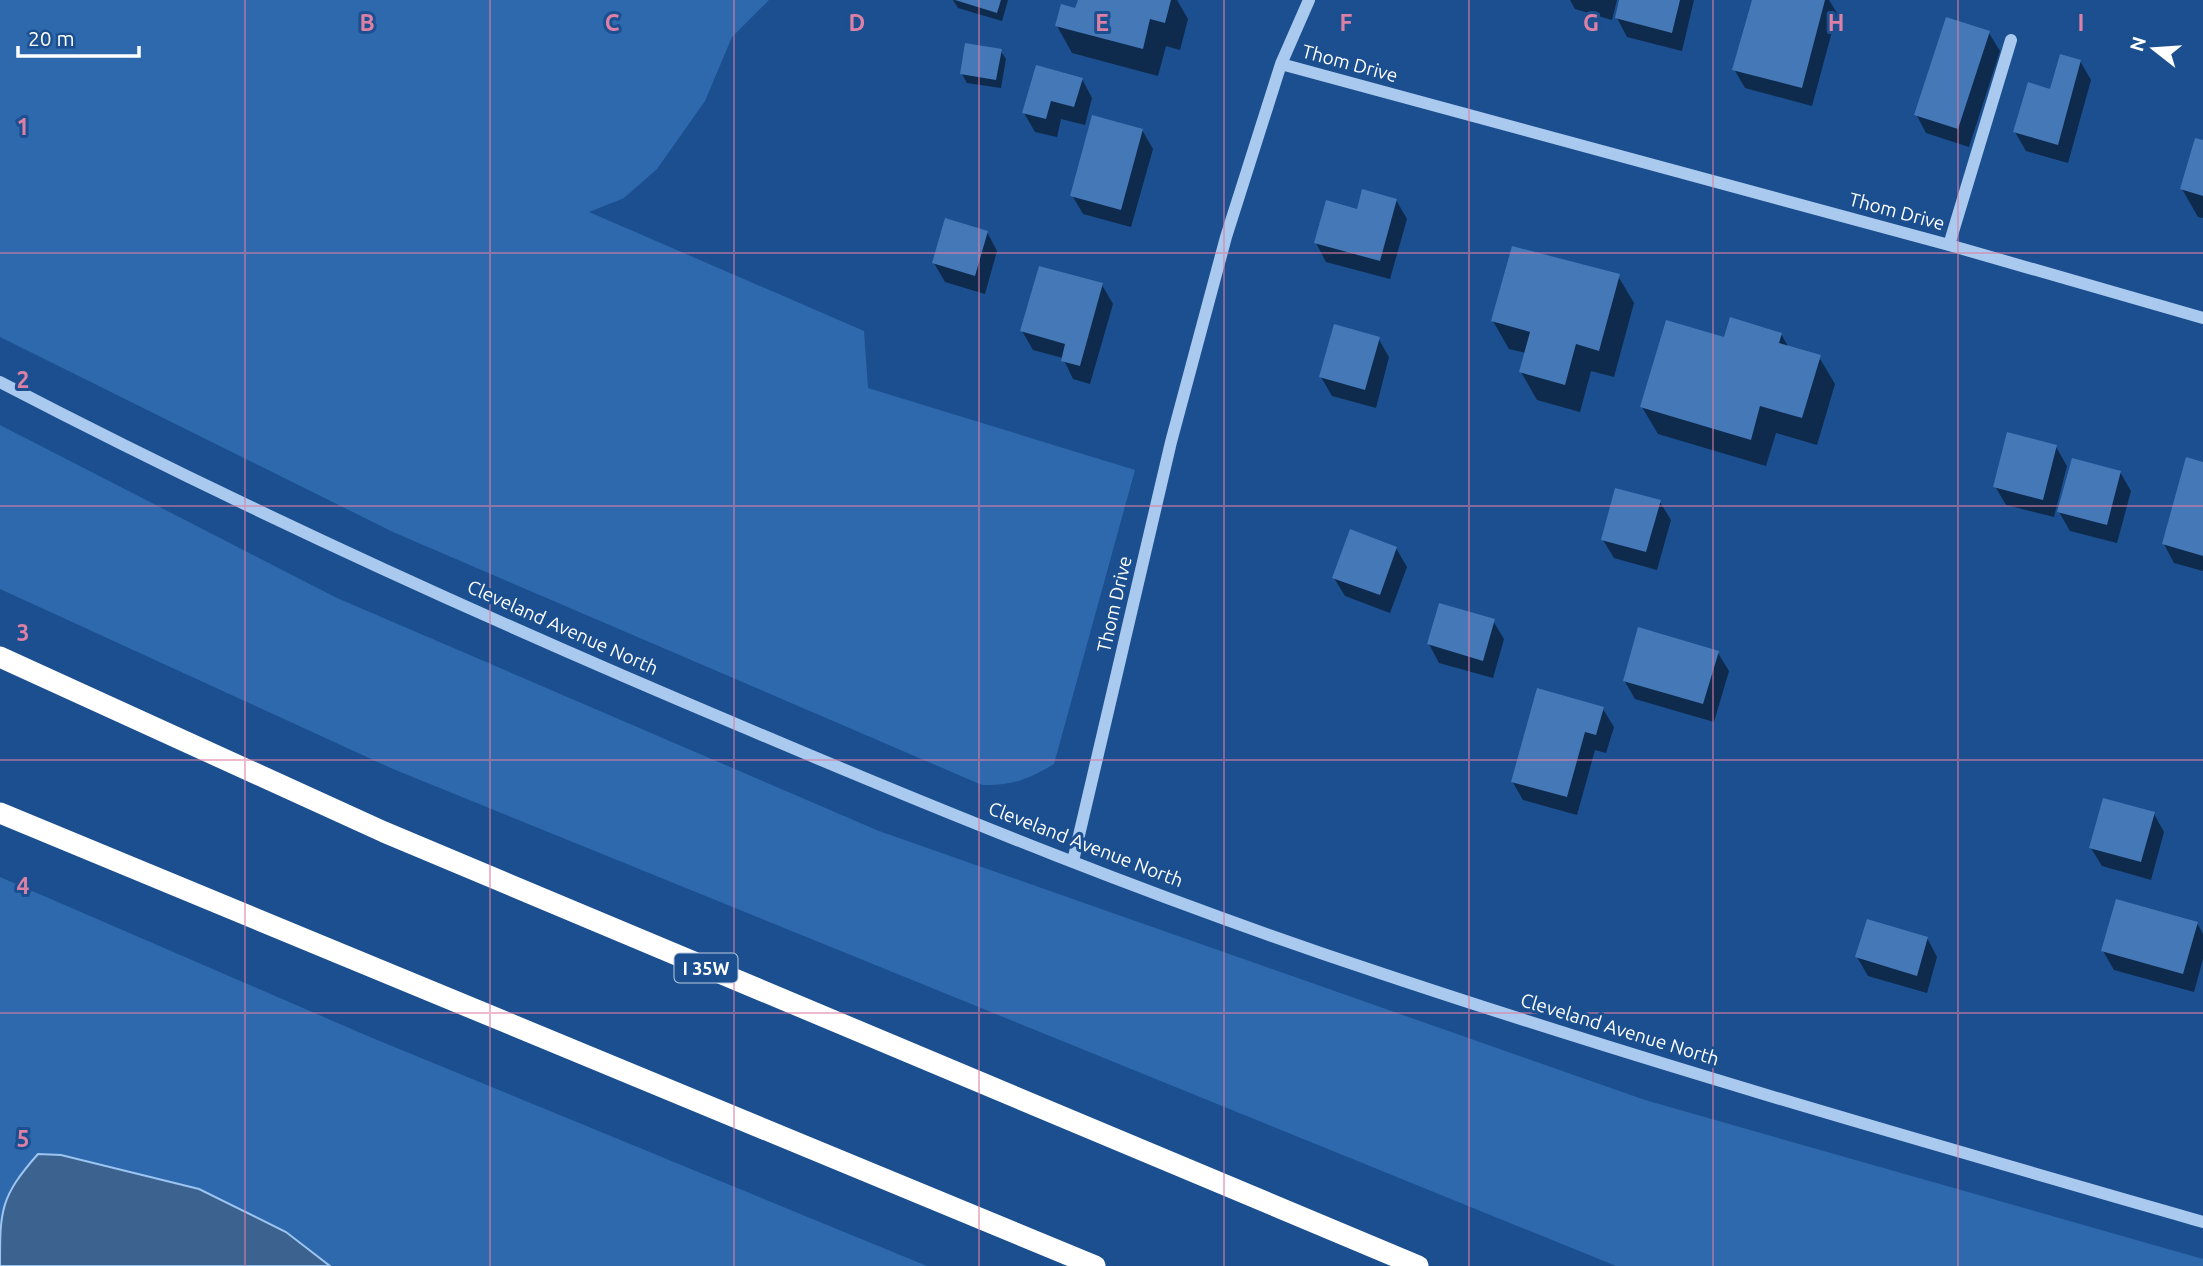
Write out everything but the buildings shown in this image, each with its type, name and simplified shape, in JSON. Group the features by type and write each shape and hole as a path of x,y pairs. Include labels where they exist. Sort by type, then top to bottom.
{"highway":[{"name":"I 35W","path":"0,657 384,832 1418,1266"},
{"path":"0,813 1096,1266"}],"street":[{"path":"1281,64 1310,0"},
{"path":"1949,245 2011,40"},
{"name":"Thom Drive","path":"1073,861 1171,442 1226,237 1281,64 1949,245 2203,318"},
{"name":"Cleveland Avenue North","path":"0,382 281,521 605,669 833,765 1073,861 1369,970 1609,1047 2203,1222"}],"shaded area":[{"path":"0,0 769,0 732,37 705,101 657,169 624,198 589,212 864,331 868,388 1135,470 1054,764 1020,780 982,785 393,532 0,337"},
{"path":"0,425 337,598 879,831 1645,1100 2203,1259 2203,1266 1616,1266 393,769 0,589"},
{"path":"0,877 370,1037 927,1266 330,1266 286,1232 199,1189 61,1155 38,1154 13,1188 0,1227"},
{"path":"38,1154 61,1155 199,1189 286,1232 330,1266 0,1266 5,1205 16,1182"}]}
